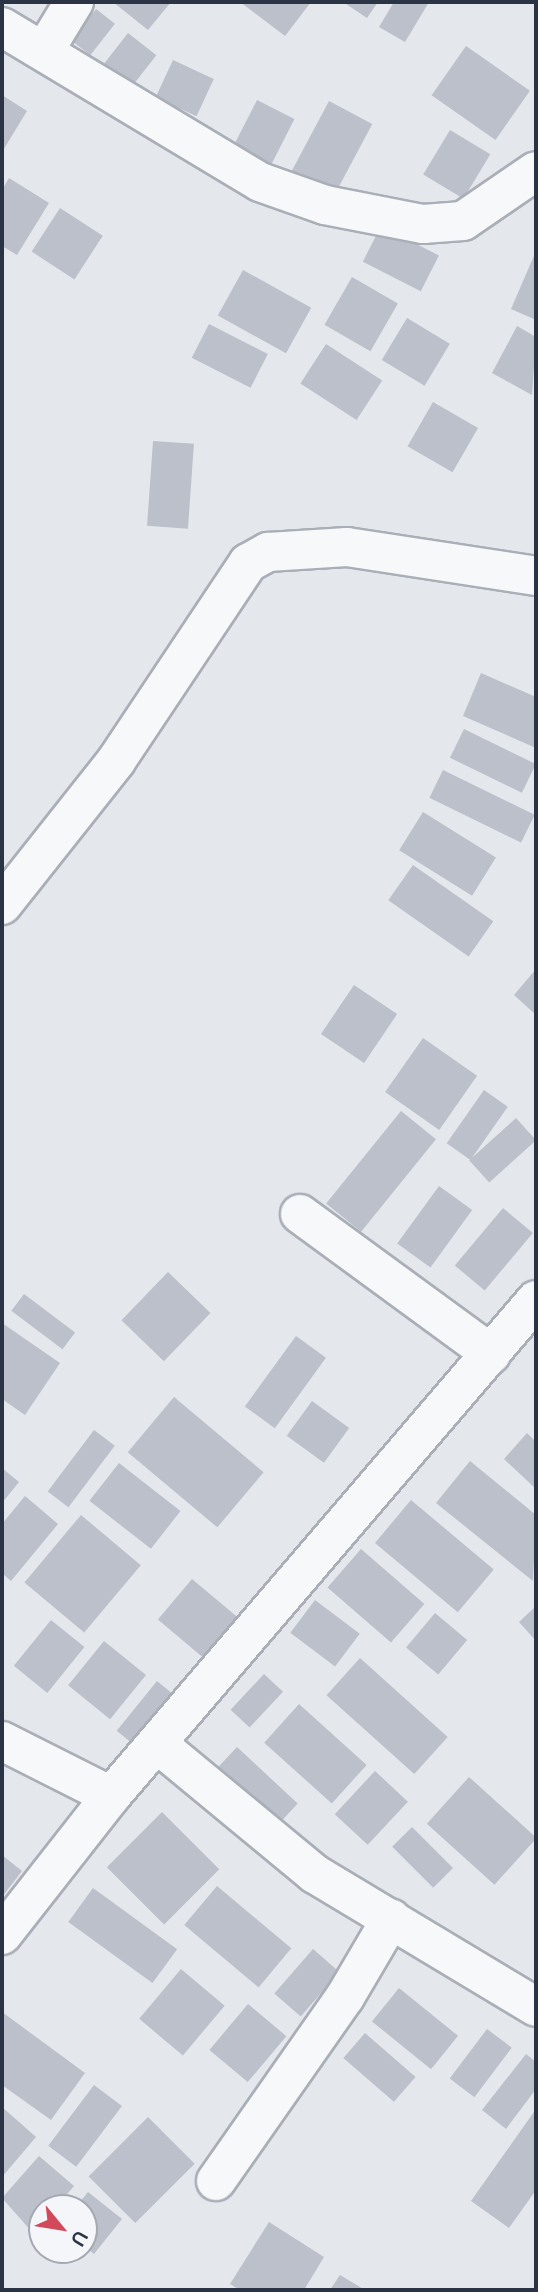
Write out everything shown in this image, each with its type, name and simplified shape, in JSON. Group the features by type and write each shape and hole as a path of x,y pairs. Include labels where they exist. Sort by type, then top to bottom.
{"street":[{"path":"46,48 74,2"},
{"path":"2,27 46,48 260,181 325,205 423,224 463,221 536,171"},
{"path":"2,905 116,761 248,563 268,552 347,547 536,576"},
{"path":"300,1214 491,1354"},
{"path":"2,1936 111,1796 160,1746 536,1300"},
{"path":"2,1741 111,1796"},
{"path":"160,1746 296,1860 536,2007"},
{"path":"216,2181 345,1997 391,1919"}],"building":[{"path":"113,2 171,2 148,30"},
{"path":"240,2 311,2 285,36"},
{"path":"343,2 378,2 367,18"},
{"path":"394,2 429,2 405,42 379,27"},
{"path":"96,9 115,24 90,55 71,41"},
{"path":"128,33 156,55 126,95 97,72"},
{"path":"466,46 530,91 495,140 432,95"},
{"path":"173,60 214,79 196,116 156,97"},
{"path":"2,95 27,111 2,152"},
{"path":"257,100 294,119 271,165 233,146"},
{"path":"329,101 372,124 331,201 288,178"},
{"path":"450,130 490,154 464,199 423,175"},
{"path":"9,178 49,203 17,255 2,246 2,190"},
{"path":"60,208 103,236 74,279 32,252"},
{"path":"381,226 439,256 421,291 363,262"},
{"path":"536,251 536,320 511,309"},
{"path":"243,270 311,308 286,353 218,315"},
{"path":"352,277 398,304 370,351 324,325"},
{"path":"407,318 450,344 425,386 382,360"},
{"path":"209,324 268,354 251,388 192,358"},
{"path":"517,326 536,337 532,395 492,373"},
{"path":"326,344 382,380 357,420 300,383"},
{"path":"433,402 478,428 453,472 408,446"},
{"path":"153,441 194,444 188,529 147,526"},
{"path":"481,673 536,697 536,748 463,716"},
{"path":"464,729 536,764 522,793 450,758"},
{"path":"443,770 535,815 521,843 429,798"},
{"path":"423,812 496,858 472,896 399,850"},
{"path":"413,865 493,921 469,956 388,900"},
{"path":"536,969 536,1015 514,995"},
{"path":"354,985 397,1014 364,1063 321,1034"},
{"path":"423,1038 477,1076 439,1130 385,1092"},
{"path":"484,1090 508,1107 470,1160 447,1143"},
{"path":"401,1111 436,1139 361,1232 326,1203"},
{"path":"516,1118 536,1140 489,1182 469,1160"},
{"path":"439,1186 472,1210 430,1268 397,1243"},
{"path":"503,1208 533,1233 485,1291 455,1265"},
{"path":"168,1272 210,1313 164,1361 121,1320"},
{"path":"24,1294 75,1333 62,1349 11,1311"},
{"path":"2,1323 60,1363 25,1415 2,1399"},
{"path":"296,1336 326,1358 275,1428 245,1406"},
{"path":"174,1397 264,1472 217,1527 128,1452"},
{"path":"312,1401 349,1428 324,1463 287,1436"},
{"path":"94,1430 115,1446 68,1507 48,1491"},
{"path":"527,1433 536,1442 536,1489 504,1459"},
{"path":"470,1461 536,1515 533,1581 436,1503"},
{"path":"119,1463 180,1511 151,1549 89,1501"},
{"path":"2,1468 19,1482 2,1503"},
{"path":"25,1496 58,1524 11,1581 2,1573 2,1524"},
{"path":"411,1500 494,1569 458,1612 375,1543"},
{"path":"81,1515 141,1565 84,1633 24,1582"},
{"path":"361,1549 424,1604 391,1643 328,1587"},
{"path":"192,1579 242,1621 208,1661 158,1620"},
{"path":"315,1600 360,1634 335,1666 290,1633"},
{"path":"536,1606 536,1641 519,1622"},
{"path":"435,1613 467,1640 438,1674 406,1647"},
{"path":"51,1620 84,1647 47,1693 14,1666"},
{"path":"104,1641 146,1675 110,1719 68,1685"},
{"path":"360,1658 448,1737 414,1774 327,1695"},
{"path":"264,1674 283,1692 250,1728 231,1710"},
{"path":"157,1681 182,1701 142,1751 117,1731"},
{"path":"299,1704 367,1765 332,1804 264,1743"},
{"path":"237,1747 298,1804 274,1829 213,1773"},
{"path":"375,1771 408,1802 368,1845 335,1814"},
{"path":"469,1777 536,1837 494,1885 427,1824"},
{"path":"162,1812 219,1869 164,1924 107,1867"},
{"path":"412,1827 453,1868 433,1888 392,1847"},
{"path":"2,1855 22,1871 2,1897"},
{"path":"217,1886 291,1948 259,1987 184,1925"},
{"path":"93,1888 177,1949 152,1983 68,1922"},
{"path":"313,1949 339,1972 301,2016 274,1994"},
{"path":"181,1969 225,2006 183,2055 139,2019"},
{"path":"399,1988 458,2036 431,2069 372,2021"},
{"path":"248,2004 286,2036 248,2082 209,2050"},
{"path":"2,2012 85,2073 51,2120 2,2085"},
{"path":"487,2029 512,2048 474,2097 450,2079"},
{"path":"365,2033 416,2077 394,2102 343,2058"},
{"path":"526,2054 536,2062 536,2089 506,2129 482,2110"},
{"path":"94,2085 122,2106 76,2167 48,2146"},
{"path":"2,2107 36,2137 2,2177"},
{"path":"536,2109 536,2190 509,2228 471,2201"},
{"path":"148,2117 195,2164 135,2223 89,2176"},
{"path":"39,2156 74,2186 67,2194 28,2194 28,2227 2,2198"},
{"path":"98,2200 122,2219 98,2249"},
{"path":"269,2222 324,2257 304,2290 240,2290 230,2284"},
{"path":"340,2275 365,2290 330,2290"}]}
